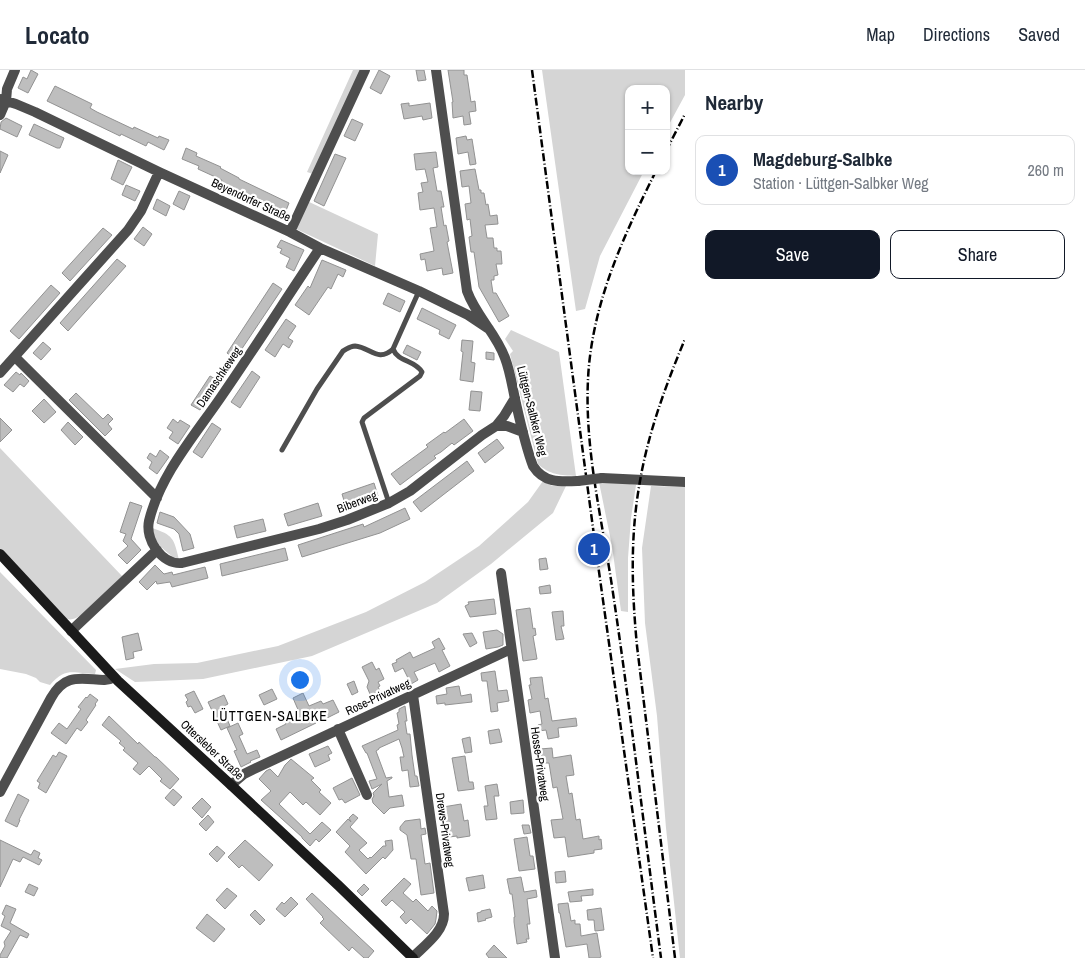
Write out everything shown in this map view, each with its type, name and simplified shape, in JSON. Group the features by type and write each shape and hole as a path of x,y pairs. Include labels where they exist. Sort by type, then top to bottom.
{"main road":[{"name":"Ottersleber Straße","path":"0,554 114,677 339,886 413,958"}],"street":[{"path":"0,115 6,89 16,70"},
{"path":"290,232 365,70"},
{"name":"Lüttgen-Salbker Weg","path":"436,70 466,285 475,308 498,341 506,358 514,398 531,462 538,474 556,481 602,478 685,482"},
{"name":"Beyendorfer Straße","path":"3,100 30,110 290,232 320,248 419,291 468,315 489,329"},
{"path":"0,374 128,230 141,211 159,172"},
{"name":"Damaschkeweg","path":"157,550 150,538 148,525 157,498 174,466 320,248"},
{"path":"15,357 157,498"},
{"name":"Biberweg","path":"157,550 168,560 182,563 319,529 347,520 389,502 410,490 496,426 514,398"},
{"path":"496,426 507,426 523,432"},
{"path":"71,631 157,550"},
{"name":"Hosse-Privatweg","path":"501,573 555,958"},
{"name":"Rose-Privatweg","path":"231,785 247,772 511,649"},
{"path":"0,792 50,698 59,686 70,679 104,680 114,677"},
{"name":"Drews-Privatweg","path":"413,695 444,906 443,924 413,958"},
{"path":"338,729 367,794"}],"lane":[{"path":"282,450 317,389 343,351 354,346 378,355 385,355 393,349 419,291"},
{"path":"389,502 362,422 364,418 420,376 422,372 419,367 400,358 393,349"}],"shaded area":[{"path":"353,70 361,70 313,174 307,172"},
{"path":"542,70 685,70 685,95 670,123 670,85 625,85 625,175 642,175 600,256 585,309 576,311"},
{"path":"307,201 378,234 375,266 294,228"},
{"path":"511,330 559,352 576,476 560,475 542,468 538,464 510,354 513,351 505,339"},
{"path":"0,448 122,576 81,615 75,618 64,618 0,549"},
{"path":"543,481 552,486 566,486 553,513 491,564 437,603 312,656 203,679 135,682 115,669 154,664 197,663 278,646 366,612 425,582 479,546 528,502"},
{"path":"599,482 636,485 628,558 628,612 621,611 612,546"},
{"path":"651,486 685,487 685,958 680,958 666,828 657,716 645,623 642,548"},
{"path":"152,528 172,538 179,560 161,547 153,534"},
{"path":"0,572 96,670 95,674 65,673 55,679 50,685 26,674 0,669"}],"building":[{"path":"31,70 38,74 28,93 18,88 23,77 27,79"},
{"path":"379,70 390,76 381,94 370,88"},
{"path":"416,70 424,70 426,80 418,81"},
{"path":"448,70 464,70 464,75 467,75 471,102 475,101 476,111 469,112 471,124 464,125 463,116 453,118 453,102"},
{"path":"55,86 92,104 90,108 97,112 133,129 134,127 158,138 159,136 169,140 164,150 148,142 146,146 121,134 120,136 47,101"},
{"path":"409,103 409,106 430,103 432,118 423,120 422,116 404,119 401,104"},
{"path":"6,118 22,126 17,137 0,129 1,122"},
{"path":"352,119 363,124 355,141 344,136"},
{"path":"34,124 64,138 60,148 29,135"},
{"path":"466,136 467,140 472,139 476,164 470,165 468,152 458,154 456,138"},
{"path":"186,148 197,153 196,156 221,167 239,179 289,203 285,213 221,183 222,180 198,169 199,166 182,159"},
{"path":"0,151 8,155 0,173"},
{"path":"436,152 438,167 433,168 437,191 441,191 444,207 441,207 449,241 447,242 453,273 443,275 442,268 427,271 425,259 421,260 420,254 434,251 430,228 437,227 434,208 420,210 418,193 423,192 421,183 428,182 425,169 416,170 414,154"},
{"path":"335,154 346,158 324,206 314,201"},
{"path":"118,160 132,167 123,185 111,179"},
{"path":"475,169 479,190 481,190 481,193 484,193 490,216 497,215 498,224 485,225 487,238 493,238 494,248 497,248 497,251 501,251 502,264 496,264 498,275 494,276 494,280 491,280 493,293 496,293 509,316 499,322 479,287 474,252 471,252 469,237 472,236 470,219 467,220 465,204 471,203 469,186 462,187 460,171"},
{"path":"126,185 140,191 135,201 122,195"},
{"path":"179,191 190,196 184,210 173,204"},
{"path":"157,199 170,206 166,216 153,209"},
{"path":"143,227 152,234 144,246 134,239"},
{"path":"103,228 112,235 70,281 62,273"},
{"path":"281,240 304,250 294,271 286,267 290,258 280,253 282,249 277,247"},
{"path":"117,259 126,266 68,331 60,323"},
{"path":"322,260 346,270 343,277 338,274 331,289 328,287 309,315 295,305 308,286 310,288"},
{"path":"273,283 282,289 235,359 227,353"},
{"path":"51,285 60,293 19,339 10,331"},
{"path":"388,293 405,301 400,312 383,304"},
{"path":"422,308 456,325 449,339 439,334 440,330 417,319"},
{"path":"286,319 296,326 288,338 293,341 289,348 283,344 275,357 265,350"},
{"path":"462,340 473,341 471,362 475,363 473,382 460,380 463,352 461,351"},
{"path":"43,342 51,349 41,360 33,353"},
{"path":"407,345 421,352 417,360 403,353"},
{"path":"486,352 494,353 494,360 486,359"},
{"path":"252,371 260,377 240,408 231,402"},
{"path":"16,372 20,375 21,373 29,381 24,387 20,384 13,392 4,385"},
{"path":"210,376 219,381 200,410 191,405"},
{"path":"471,391 482,392 480,411 469,410"},
{"path":"76,393 103,419 108,414 113,419 108,424 112,429 105,436 69,400"},
{"path":"44,399 56,412 44,423 32,411"},
{"path":"0,418 12,430 0,442"},
{"path":"173,419 178,423 180,420 190,426 178,444 169,438 173,432 167,428"},
{"path":"464,419 473,431 454,445 452,443 434,456 436,458 400,485 391,474 428,447 426,445"},
{"path":"68,422 83,437 75,445 61,430"},
{"path":"212,423 221,429 202,458 193,452"},
{"path":"497,439 504,448 485,463 478,453"},
{"path":"160,450 169,457 157,474 149,468 152,462 147,458 150,453 156,457"},
{"path":"467,461 474,471 421,512 413,502"},
{"path":"374,483 378,496 346,507 342,494"},
{"path":"130,502 142,506 131,539 141,550 127,564 118,555 128,546 123,541 126,534 120,532"},
{"path":"318,503 322,516 288,526 284,514"},
{"path":"405,508 410,519 380,533 302,557 298,545 363,524 364,527"},
{"path":"160,512 174,517 190,534 194,548 183,551 179,534 174,529 157,523"},
{"path":"263,519 266,531 237,538 234,526"},
{"path":"285,548 288,560 222,576 220,564"},
{"path":"546,558 548,569 540,570 539,559"},
{"path":"155,565 164,574 172,572 173,575 205,567 208,578 172,587 170,582 157,584 156,581 147,590 139,582"},
{"path":"550,585 551,593 540,594 539,587"},
{"path":"494,599 496,614 470,617 465,606 469,604 468,602"},
{"path":"530,608 533,629 535,628 536,635 533,636 537,659 523,661 516,610"},
{"path":"563,611 564,626 561,626 564,639 556,640 552,612"},
{"path":"497,630 503,634 503,645 486,649 483,632"},
{"path":"138,633 142,650 133,652 134,658 126,660 122,637"},
{"path":"472,633 477,643 470,647 463,634"},
{"path":"439,638 445,649 442,650 450,666 439,672 435,663 414,672 418,680 411,684 403,668 395,672 392,664 397,662 396,660 410,652 413,658 435,648 432,642"},
{"path":"372,662 376,670 379,668 384,679 378,682 380,686 378,687 383,697 373,701 367,687 369,681 362,667"},
{"path":"495,671 498,691 507,690 509,701 497,703 498,711 491,712 487,681 482,681 481,673"},
{"path":"542,677 545,699 548,698 552,721 576,718 577,726 558,728 559,737 548,739 546,730 539,731 538,725 542,724 540,711 530,713 528,700 532,699 529,685 531,685 530,678"},
{"path":"354,681 358,692 352,695 347,684"},
{"path":"459,686 461,696 471,694 472,702 437,704 436,696 447,694 446,688"},
{"path":"272,689 277,699 264,705 259,695"},
{"path":"194,691 203,709 195,713 191,706 188,707 186,702 188,700 185,695"},
{"path":"303,693 309,706 321,701 323,704 333,700 339,712 327,718 324,710 312,716 316,723 281,740 276,729 286,724 284,719 299,712 293,698"},
{"path":"90,694 98,700 86,720 88,722 81,731 77,728 66,744 51,733 59,723 67,729 81,709 78,707"},
{"path":"224,695 228,704 222,707 230,726 221,730 208,702"},
{"path":"405,706 407,734 410,734 415,776 417,776 419,786 410,787 408,770 402,771 400,757 404,757 399,739 379,748 376,751 386,778 392,777 387,781 389,797 402,795 404,806 390,808 384,814 373,803 372,799 373,793 382,784 372,789 369,781 377,779 367,753 362,746 398,730 397,713 399,709"},
{"path":"109,716 179,779 170,789 160,781 162,779 149,766 140,775 133,769 138,763 123,750 125,748 119,743 121,741 102,725"},
{"path":"238,723 243,734 239,736 247,754 257,750 260,757 241,767 234,751 237,750 227,728"},
{"path":"499,729 502,742 490,744 488,731"},
{"path":"470,737 472,752 465,753 462,739"},
{"path":"328,746 332,753 328,755 330,760 315,767 309,754"},
{"path":"552,748 553,758 571,755 574,775 566,776 569,794 572,793 576,820 580,819 583,839 599,836 599,840 601,839 602,849 594,850 594,853 568,857 565,837 554,838 551,820 563,819 557,787 553,788 549,763 542,763 540,749"},
{"path":"59,752 67,756 46,793 38,788 40,783 37,781 53,755 56,757"},
{"path":"465,756 469,782 473,782 474,789 458,791 452,758"},
{"path":"291,759 314,778 311,780 321,790 319,792 331,803 320,815 306,802 303,805 290,792 279,804 310,834 322,822 331,830 319,842 316,839 310,846 261,800 271,791 259,779 270,769 278,777"},
{"path":"352,778 360,795 345,803 342,799 339,800 333,788"},
{"path":"497,784 499,796 494,796 497,819 486,820 484,806 488,806 485,786"},
{"path":"173,789 182,797 174,806 165,798"},
{"path":"18,794 29,800 17,827 5,821"},
{"path":"202,798 211,807 202,818 192,808"},
{"path":"523,800 524,813 511,814 510,802"},
{"path":"461,804 464,821 468,820 470,836 457,838 457,836 444,836 442,825 446,825 443,807"},
{"path":"353,814 358,818 350,827 367,843 359,850 368,859 383,846 386,846 385,841 392,840 393,850 366,874 345,852 350,846 336,832 348,819 351,822 349,818"},
{"path":"208,815 214,822 206,831 199,824"},
{"path":"420,819 421,829 425,828 426,834 421,835 425,864 430,863 434,893 421,895 416,859 411,859 407,835 400,830 405,821"},
{"path":"522,825 529,825 531,833 524,834"},
{"path":"527,837 530,856 533,856 535,869 519,871 514,839"},
{"path":"0,840 31,855 34,850 40,853 38,858 42,860 39,865 23,857 20,862 13,859 0,887"},
{"path":"245,840 273,865 259,881 242,865 239,868 228,857"},
{"path":"217,846 225,853 217,862 209,854"},
{"path":"565,871 566,882 556,883 555,872"},
{"path":"483,875 485,888 469,891 466,878"},
{"path":"521,877 524,892 536,890 537,897 527,899 530,924 527,924 529,939 526,939 527,942 517,944 512,894 510,894 507,879"},
{"path":"404,878 411,884 403,893 413,902 416,899 428,911 432,906 437,911 435,924 427,934 411,919 406,924 400,917 405,912 392,900 386,906 381,901"},
{"path":"29,884 38,888 34,896 25,892"},
{"path":"364,884 369,889 362,896 357,891"},
{"path":"227,888 237,896 225,909 216,900"},
{"path":"593,889 593,895 581,896 582,901 570,902 568,892"},
{"path":"312,893 374,951 368,958 364,958 352,947 349,951 320,923 324,919 323,917 306,899"},
{"path":"291,897 298,904 285,917 276,909 282,902 284,904"},
{"path":"568,903 571,921 575,920 575,924 580,924 581,936 597,933 601,957 589,958 587,944 566,947 558,904"},
{"path":"6,905 16,909 10,923 29,934 27,938 20,935 7,958 0,958 5,946 4,942 11,931 1,926 5,916 2,914"},
{"path":"601,908 604,930 595,931 594,920 588,920 587,910"},
{"path":"490,909 492,917 478,922 477,913"},
{"path":"255,910 265,920 260,925 250,915"},
{"path":"207,914 225,929 214,942 196,928"},
{"path":"494,945 507,958 489,958 486,954"}],"railway":[{"path":"532,70 653,958"},
{"path":"670,143 685,114"},
{"path":"654,175 623,241 598,314 589,365 588,422 594,479 620,638 661,958"},
{"path":"675,958 637,646 633,566 634,527 642,468 664,393 685,339"}],"place":[{"name":"Magdeburg-Salbke","path":"594,549"}],"district":[{"name":"LÜTTGEN-SALBKE","path":"270,716"}]}
